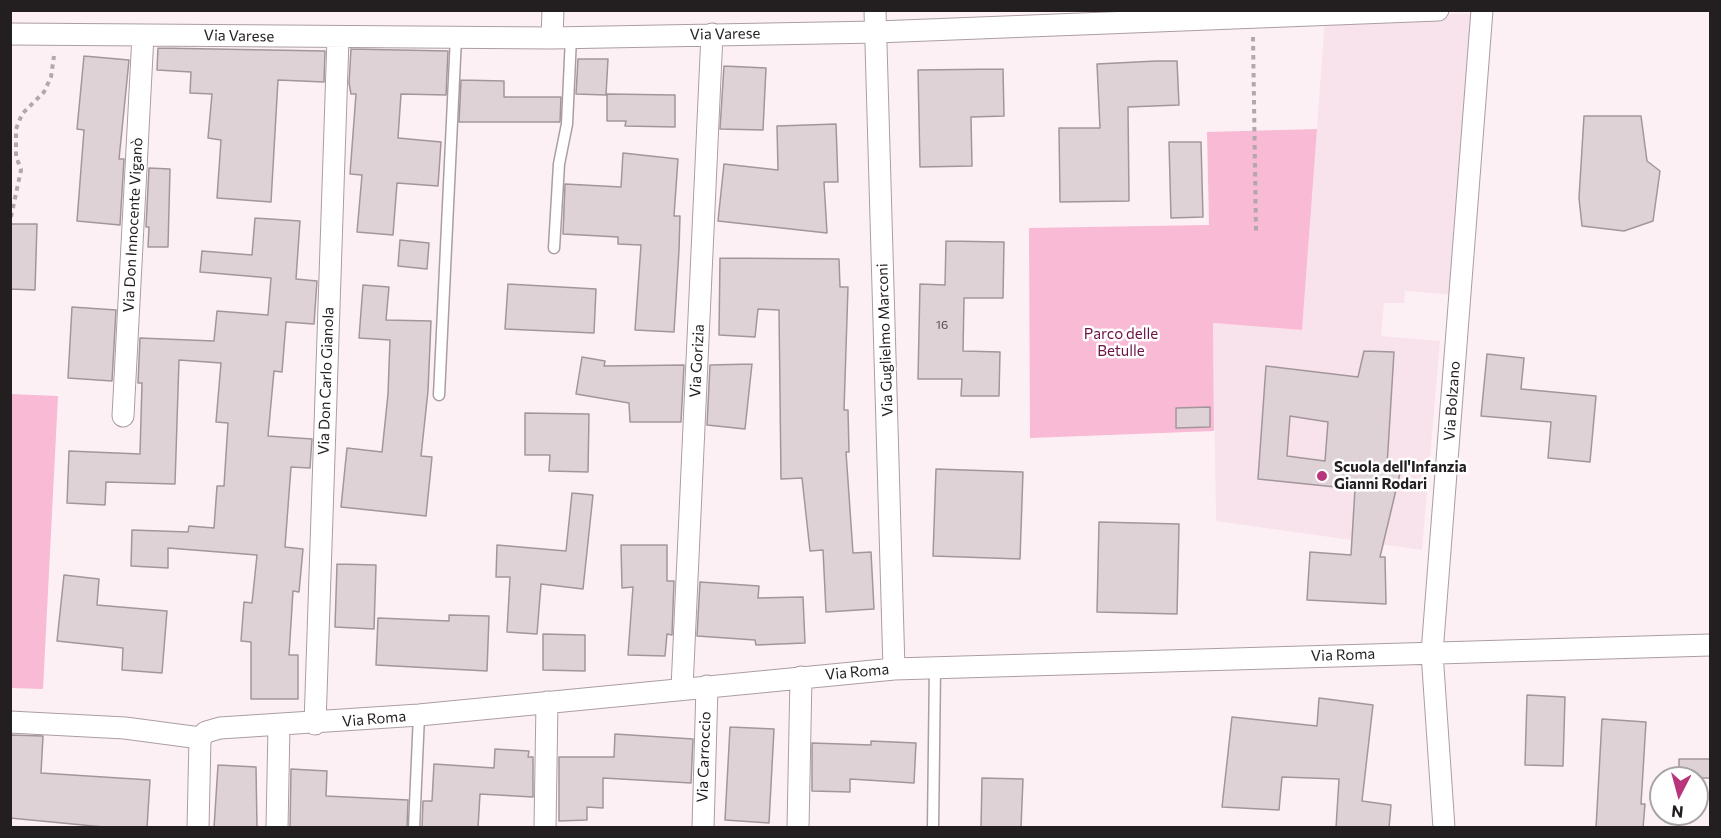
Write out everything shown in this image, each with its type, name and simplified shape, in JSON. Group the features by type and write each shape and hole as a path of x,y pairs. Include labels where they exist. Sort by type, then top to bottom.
{"street":[{"path":"553,10 561,38"},
{"name":"Via Guglielmo Marconi","path":"875,10 894,669"},
{"name":"Via Varese","path":"10,34 561,38 877,32 1195,15 1252,18 1438,10"},
{"name":"Via Bolzano","path":"1444,828 1432,653 1482,10"},
{"name":"Via Don Innocente Viganò","path":"123,416 143,34"},
{"name":"Via Gorizia","path":"682,688 712,34"},
{"name":"Via Don Carlo Gianola","path":"315,724 338,38"},
{"name":"Via Roma","path":"10,722 125,728 200,738 206,732 220,728 315,724 935,666 1710,645"},
{"path":"798,828 801,677"},
{"name":"Via Carroccio","path":"703,828 707,686"},
{"path":"544,828 547,702"},
{"path":"277,828 279,726"},
{"path":"198,828 200,738"}],"lane":[{"path":"439,396 456,37"},
{"path":"554,248 560,164 567,124 561,38"},
{"path":"933,828 935,666"},
{"path":"414,828 418,715"}],"path":[{"path":"1252,18 1256,232"},
{"path":"11,217 21,170 16,156 16,129 22,114 44,92 51,77 55,49 51,34"}],"shaded area":[{"path":"1479,13 1455,295 1405,291 1404,303 1384,303 1381,336 1440,341 1422,550 1216,521 1213,323 1302,330 1325,19"}],"green space":[{"name":"Parco delle Betulle","path":"1317,129 1302,330 1213,323 1214,431 1030,438 1029,228 1209,225 1207,132"},
{"path":"10,394 58,396 43,689 11,688"}],"building":[{"path":"158,48 325,51 324,82 278,80 271,202 217,198 221,140 208,138 212,94 190,93 191,72 157,70"},
{"path":"351,49 448,51 446,95 401,94 398,138 441,142 438,186 397,183 393,235 357,232 362,175 350,174 356,94 351,94 349,83"},
{"path":"84,56 129,60 119,159 124,159 120,225 77,221 84,130 77,129"},
{"path":"578,59 608,59 606,95 576,94"},
{"path":"1177,61 1179,105 1128,107 1129,201 1060,202 1059,128 1100,128 1097,64"},
{"path":"724,66 766,68 763,130 720,129"},
{"path":"1003,69 1004,116 971,117 972,166 920,167 918,70"},
{"path":"461,80 504,81 504,97 561,97 560,122 459,122"},
{"path":"607,94 675,95 675,127 625,126 626,121 607,121"},
{"path":"1584,116 1641,116 1647,161 1660,171 1653,221 1624,231 1582,226 1579,198"},
{"path":"836,124 838,182 824,182 827,233 718,221 724,164 778,170 777,126"},
{"path":"1169,142 1201,142 1203,217 1171,218"},
{"path":"623,153 678,159 674,216 680,216 674,332 635,330 641,245 618,244 618,237 563,234 565,184 621,187"},
{"path":"149,168 170,169 168,247 148,247 149,227 146,227"},
{"path":"255,218 300,221 296,279 317,281 314,324 286,322 282,372 274,371 268,436 312,439 310,468 291,467 285,547 303,549 299,592 293,591 289,655 298,655 298,699 251,699 251,642 241,641 244,602 252,603 257,555 168,548 168,568 131,566 132,530 188,532 189,526 214,528 217,486 224,486 228,423 216,422 221,363 179,360 175,484 106,482 105,505 67,503 69,451 140,454 142,383 138,383 140,338 214,341 217,311 268,315 271,278 200,272 202,251 252,255"},
{"path":"10,224 37,224 35,290 10,289"},
{"path":"400,240 429,243 427,269 398,266"},
{"path":"946,241 1004,242 1003,298 964,298 963,351 1000,352 999,396 961,396 962,379 918,379 920,284 945,285"},
{"path":"720,258 839,259 840,287 848,287 844,410 848,410 849,452 846,452 853,553 871,552 874,609 826,612 823,550 810,551 802,478 781,479 779,310 758,309 755,337 719,335"},
{"path":"508,284 596,289 594,333 505,329"},
{"path":"363,285 389,287 386,320 431,321 428,391 421,456 432,457 426,516 341,507 347,448 382,452 388,394 390,340 359,338"},
{"path":"72,307 116,310 112,381 68,378"},
{"path":"1364,351 1394,352 1387,466 1401,469 1380,557 1385,557 1386,604 1307,600 1310,552 1351,555 1355,489 1258,479 1266,366 1358,377","holes":["1290,416 1328,422 1325,461 1287,456"]},
{"path":"1487,354 1524,358 1521,389 1596,396 1590,462 1548,458 1551,422 1481,416"},
{"path":"582,357 605,361 604,366 684,365 681,422 630,422 629,403 576,394"},
{"path":"752,364 745,429 707,425 710,365"},
{"path":"1210,407 1210,427 1176,428 1176,408"},
{"path":"525,413 589,414 588,472 549,471 550,455 525,455"},
{"path":"936,469 1023,472 1020,559 933,556"},
{"path":"572,493 593,495 583,589 541,584 537,634 507,632 510,577 496,577 497,545 566,551"},
{"path":"1099,522 1179,524 1177,614 1097,612"},
{"path":"621,545 667,545 667,581 674,581 672,635 667,634 665,656 628,655 633,587 622,588"},
{"path":"337,564 376,565 374,629 335,627"},
{"path":"64,575 99,579 97,605 167,611 162,673 122,670 123,648 57,641"},
{"path":"700,582 759,586 758,598 803,597 805,643 756,645 755,640 697,636"},
{"path":"449,615 489,616 487,671 376,665 378,618 449,621"},
{"path":"543,634 585,635 585,671 543,670"},
{"path":"1527,695 1565,697 1563,766 1525,765"},
{"path":"1319,698 1373,705 1362,801 1391,805 1389,828 1336,828 1339,779 1282,777 1279,810 1222,807 1232,717 1317,726"},
{"path":"1602,719 1646,722 1641,804 1645,804 1643,828 1596,828"},
{"path":"730,727 774,729 769,823 725,820"},
{"path":"615,734 693,739 691,783 603,778 603,808 587,807 587,820 559,821 559,757 614,757"},
{"path":"10,735 43,736 41,773 150,780 147,828 114,828 10,818"},
{"path":"871,741 916,743 914,783 850,779 850,792 812,791 812,743 871,745"},
{"path":"495,749 529,751 528,757 533,757 533,797 480,794 478,828 422,828 423,801 432,801 434,764 494,768"},
{"path":"1679,759 1710,759 1710,778 1709,766 1679,766"},
{"path":"218,765 256,767 257,828 214,828"},
{"path":"291,769 327,771 326,796 408,800 407,828 290,828"},
{"path":"982,778 1023,779 1021,828 981,828"}],"place":[{"name":"Scuola dell'Infanzia Gianni Rodari","path":"1322,476"}]}
